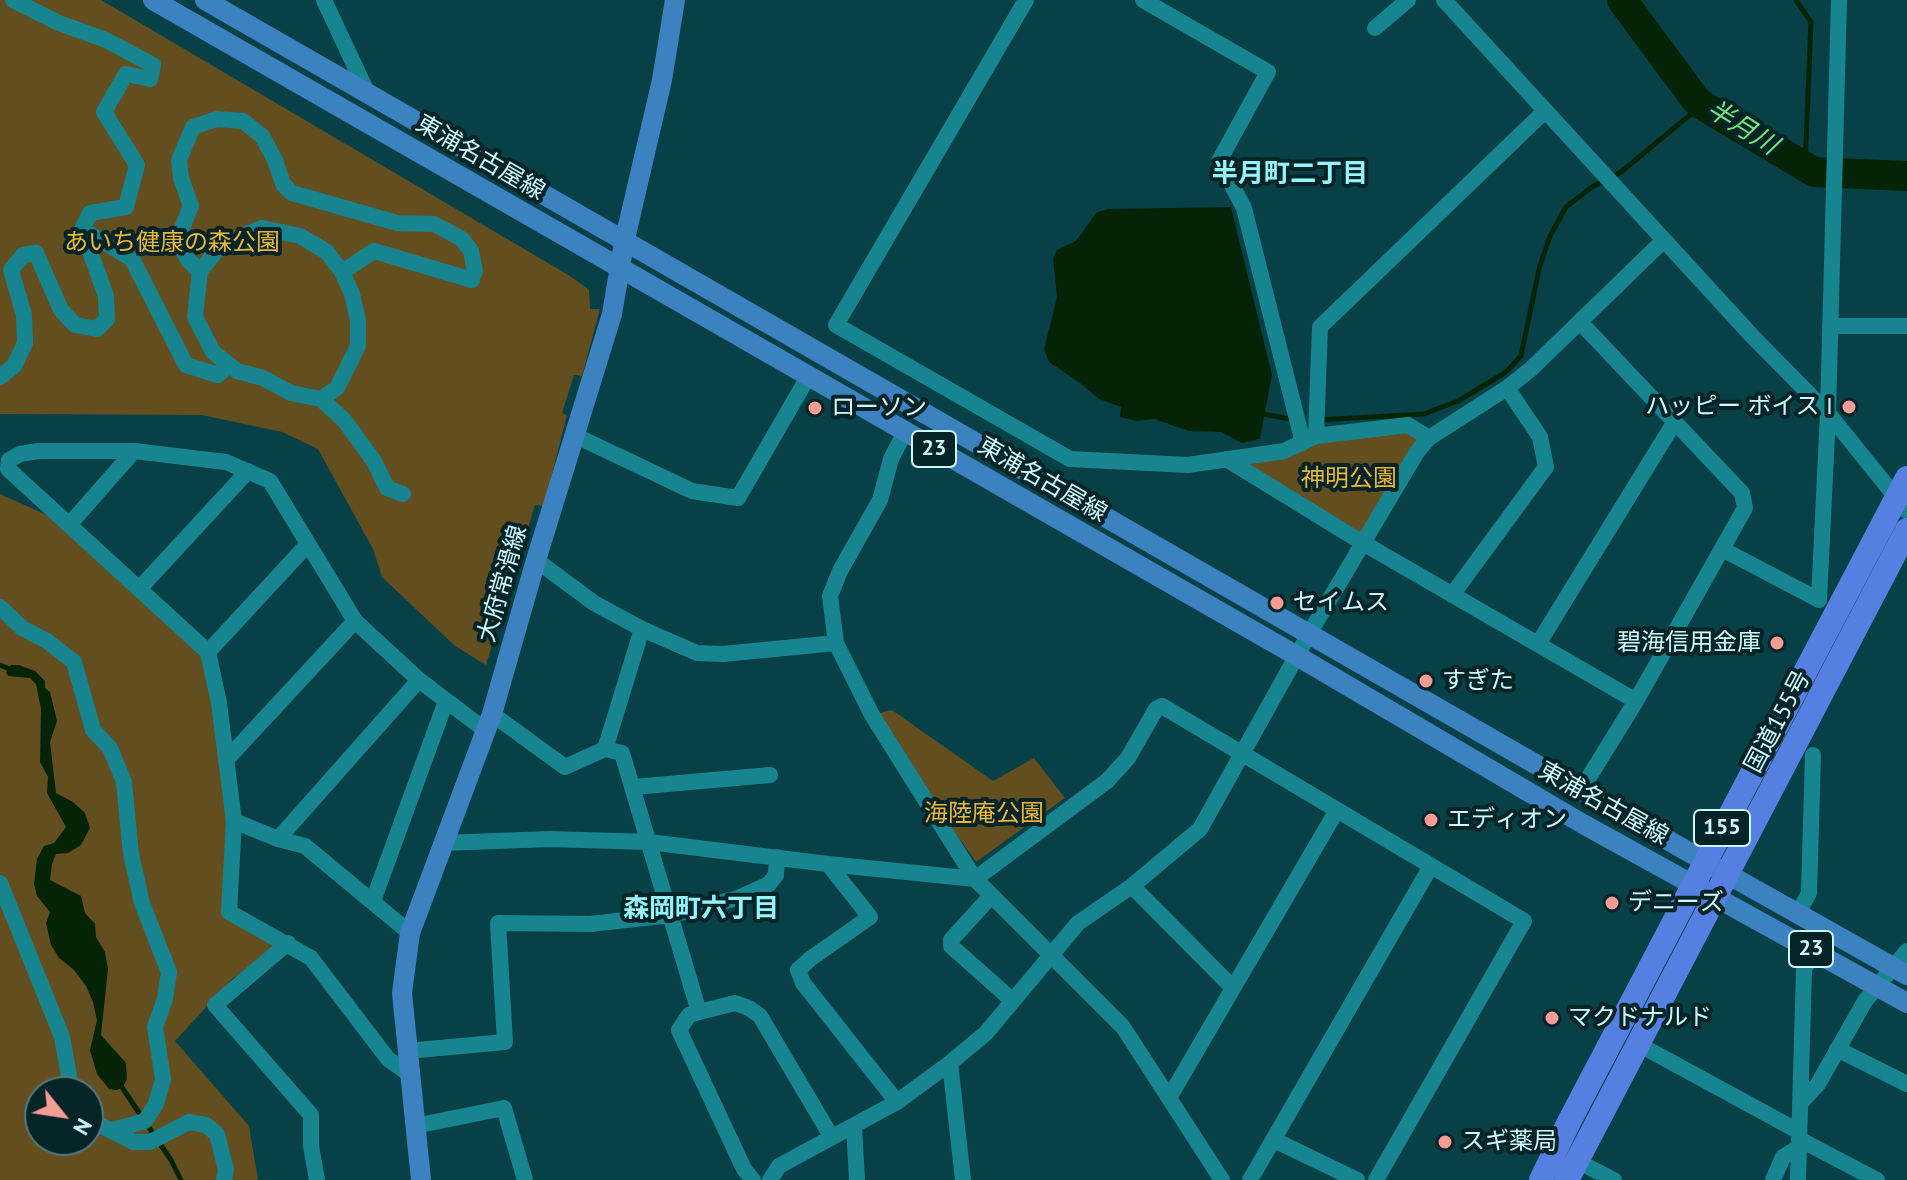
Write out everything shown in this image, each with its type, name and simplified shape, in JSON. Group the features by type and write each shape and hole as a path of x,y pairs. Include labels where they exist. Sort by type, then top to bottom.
{"highway":[{"name":"国道155号","path":"1541,1180 1694,884 1904,496"},
{"name":"国道155号","path":"1572,1170 1907,530"}],"main road":[{"name":"東浦名古屋線","path":"153,0 1297,656 1583,824 1907,1003"},
{"name":"東浦名古屋線","path":"205,0 1706,862 1798,913 1903,964"},
{"name":"大府常滑線","path":"421,1180 402,993 410,933 488,722 612,314 624,243 662,80 675,0"}],"street":[{"path":"0,377 14,366 25,343 24,315 11,270 23,255 36,253 61,310 75,325 97,329 107,319 106,296 82,229 90,213 126,207 137,165 104,112 126,74 150,79 153,65 106,40 59,23 13,0"},
{"path":"324,0 366,90"},
{"path":"1026,0 836,325 1070,459 1188,465 1284,451 1310,439 1408,425 1429,438"},
{"path":"1143,0 1268,72 1219,161 1244,208 1310,439"},
{"path":"1375,28 1408,0"},
{"path":"1444,0 1753,337 1904,496"},
{"path":"1722,549 1819,600 1828,413 1838,1"},
{"path":"1310,439 1320,327 1545,111"},
{"path":"200,271 180,246 182,228 191,206 185,193 179,160 193,127 217,119 243,121 262,136 283,184 292,193 397,223 434,224 462,239 471,251 474,276 374,251 342,272"},
{"path":"321,399 337,388 358,346 358,320 352,294 342,272 327,252 314,243 279,230 262,228 222,244 200,271 195,317 213,352 237,371 272,382 291,393 321,399 374,461 387,488 403,494"},
{"path":"82,229 132,259 186,365 218,375 228,365"},
{"path":"770,1180 779,1166 897,1102 950,1063 986,1033 1078,923 1132,886 1200,829 1405,469 1429,438 1507,388 1664,240"},
{"path":"1580,322 1742,493 1745,508 1636,701 1581,790"},
{"path":"1830,326 1907,326"},
{"path":"574,435 692,491 738,498 808,377"},
{"path":"1452,595 1546,467 1540,437 1507,388"},
{"path":"1538,644 1674,423"},
{"path":"905,432 891,459 880,500 840,571 830,596 836,643 872,715 975,879 1123,1027 1222,1180"},
{"path":"409,1074 388,1059 311,958 229,912 234,821 227,759 208,652 8,469 9,460 20,454 38,451 134,451 226,462 270,481 355,621 446,701 565,767 605,749 622,753 699,1012"},
{"path":"69,525 134,451"},
{"path":"1226,459 1363,543 1636,701"},
{"path":"139,589 248,471"},
{"path":"208,652 307,545"},
{"path":"536,560 594,603 642,629 697,653 723,654 836,643"},
{"path":"0,607 22,628 47,641 74,662 93,730 110,748 124,782 131,854 142,903 169,972 165,999 155,1027 163,1079 156,1104 145,1121 113,1130"},
{"path":"227,759 355,621"},
{"path":"605,749 642,629"},
{"path":"278,839 419,680"},
{"path":"373,901 446,701"},
{"path":"442,843 550,839 649,842 975,879 1107,781 1128,758 1156,709 1162,706 1524,921 1376,1180"},
{"path":"1798,913 1809,893 1813,755"},
{"path":"634,787 770,775"},
{"path":"1169,1098 1337,810"},
{"path":"234,821 305,846 410,933"},
{"path":"407,1051 505,1042 498,923 590,924 671,915 738,898 769,884 776,875 777,857"},
{"path":"828,864 870,917 798,970 803,983 897,1102"},
{"path":"1250,1180 1431,866"},
{"path":"0,883 62,1037 69,1076"},
{"path":"1132,886 1233,988"},
{"path":"991,896 951,940 951,946 1013,1001"},
{"path":"288,943 215,1005 311,1115 311,1146 317,1180"},
{"path":"1798,1180 1804,969 1814,951"},
{"path":"1800,1104 1818,1084 1865,1001 1903,964"},
{"path":"753,1180 744,1169 679,1030 689,1015 735,1003 760,1016 831,1136"},
{"path":"1638,1044 1799,1139 1877,1180"},
{"path":"1837,1049 1907,1084"},
{"path":"950,1063 963,1180"},
{"path":"415,1126 504,1108 525,1180"},
{"path":"104,1126 134,1142 150,1142 189,1122 206,1125 217,1134 226,1170 224,1180"},
{"path":"854,1127 857,1180"},
{"path":"1773,1180 1783,1157 1799,1139"},
{"path":"1274,1140 1357,1180"},
{"path":"1572,1170 1614,1180"}],"green space":[{"name":"あいち健康の森公園","path":"0,0 101,0 589,290 590,309 600,309 582,376 574,375 562,413 567,415 544,506 535,505 486,665 455,646 382,577 373,549 318,449 282,432 202,415 0,414"},
{"name":"神明公園","path":"1408,425 1429,438 1363,543 1226,459"},
{"path":"0,494 69,525 208,652 227,759 229,912 288,943 232,979 175,1041 249,1126 258,1180 0,1180"},
{"name":"海陸庵公園","path":"892,710 993,781 1034,758 1065,798 976,862 872,715"}],"shaded area":[{"path":"1231,207 1272,375 1260,439 1242,443 1221,432 1189,431 1154,419 1137,421 1120,417 1121,407 1099,399 1049,362 1044,349 1057,297 1053,258 1057,250 1076,241 1097,212 1108,209"},
{"path":"11,665 19,665 35,671 45,681 57,721 50,742 56,793 85,813 90,828 81,845 68,853 56,854 50,880 81,896 85,913 95,924 96,937 105,952 108,969 101,1035 126,1063 127,1079 123,1087 117,1090 109,1089 104,1083 104,1076 97,1074 90,1050 97,1020 93,1002 86,986 51,945 46,923 50,912 37,896 34,884 37,859 44,846 54,843 66,827 47,793 48,777 40,762 41,709 36,684 30,678 8,676 6,672"}],"waterway":[{"name":"半月川","path":"1622,0 1702,105 1814,172 1907,176"},
{"path":"1796,0 1811,22 1805,167"},
{"path":"1318,420 1424,414 1458,401 1506,372 1521,356 1539,269 1550,236 1566,207 1592,187 1621,172 1702,105"},
{"path":"1258,413 1296,420"},
{"path":"0,665 12,670"},
{"path":"119,1083 181,1180"}],"place":[{"name":"ハッピー ボイス I","path":"1849,407"},
{"name":"ローソン","path":"815,408"},
{"name":"セイムス","path":"1277,603"},
{"name":"碧海信用金庫","path":"1777,643"},
{"name":"すぎた","path":"1426,681"},
{"name":"エディオン","path":"1431,820"},
{"name":"デニーズ","path":"1612,903"},
{"name":"マクドナルド","path":"1552,1018"},
{"name":"スギ薬局","path":"1445,1142"}],"district":[{"name":"半月町二丁目","path":"1290,175"},
{"name":"森岡町六丁目","path":"701,910"}]}
